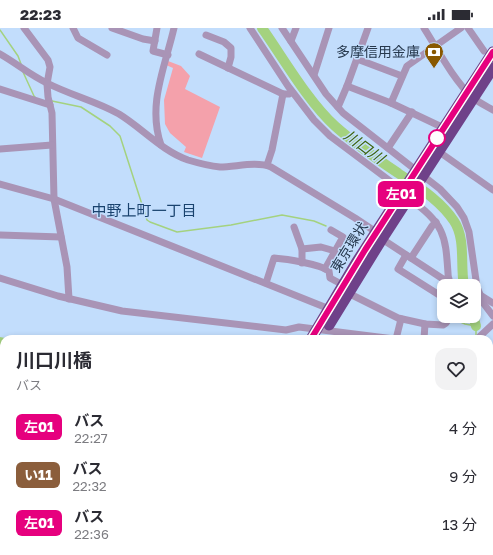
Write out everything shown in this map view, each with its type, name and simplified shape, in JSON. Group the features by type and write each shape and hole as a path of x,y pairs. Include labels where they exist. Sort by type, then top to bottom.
{"highway":[{"name":"東京環状","path":"419,174 438,151 470,95 489,51"},
{"name":"東京環状","path":"318,335 419,174 444,128 493,68"},
{"name":"東京環状","path":"318,335 329,310 346,289"}],"street":[{"path":"24,28 48,60 50,67 48,84 49,102 52,113 54,199 67,267 68,299"},
{"path":"73,28 78,38 108,55"},
{"path":"112,28 143,39 155,41"},
{"path":"157,28 153,51 168,55"},
{"path":"161,145 156,127 157,90 168,55 174,28"},
{"path":"250,28 292,92 309,114 325,131 406,194 436,222 442,232 446,245 449,279"},
{"path":"282,28 326,94 338,108 448,196 464,218 472,241 475,279"},
{"path":"291,41 296,28"},
{"path":"314,75 329,28"},
{"path":"338,108 368,28"},
{"path":"424,28 458,80 470,95 493,110"},
{"path":"391,102 407,66 461,28"},
{"path":"468,28 489,51"},
{"path":"206,35 224,42 231,48 231,57 228,68"},
{"path":"0,54 26,72 48,84 111,110 132,123 161,145 185,159 213,166 267,165 279,171 443,279"},
{"path":"199,54 283,94 289,94 292,92"},
{"path":"357,60 402,76"},
{"path":"347,86 391,102 444,128"},
{"path":"0,89 49,102"},
{"path":"267,165 272,150 283,94"},
{"path":"388,148 412,112"},
{"path":"0,149 52,145"},
{"path":"438,151 493,190"},
{"path":"0,184 54,199 266,283 329,310"},
{"path":"436,222 398,269 437,294"},
{"path":"294,227 302,249 302,263"},
{"path":"325,269 343,238 330,230"},
{"path":"0,235 61,236"},
{"path":"302,249 322,247 335,251"},
{"path":"266,283 274,258 302,263 329,271 330,278 346,289 401,319 426,324 446,323"},
{"path":"0,278 29,288 106,308 142,314 286,330 299,328 318,335"},
{"path":"481,296 493,303"},
{"path":"481,297 493,316"},
{"path":"396,335 401,319"},
{"path":"425,335 426,324"},
{"path":"481,335 493,324"}],"shaded area":[{"path":"168,61 181,66 190,76 185,89 220,107 202,158 184,152 186,147 170,133 165,124 164,100 173,68 166,65"}],"waterway":[{"name":"川口川","path":"262,28 305,92 335,126 366,151 428,194 448,213 458,228 460,236 463,279"},
{"path":"0,30 18,56 21,64"},
{"path":"23,72 35,97"},
{"path":"52,101 81,107 110,126 120,136 147,220 150,222 177,232 231,225 282,215 314,221 326,226"},
{"path":"463,323 476,326 476,335"}],"bus line":[{"name":"左01","path":"313,335 356,263 493,52"}],"place":[{"name":"多摩信用金庫","path":"434,69"}],"district":[{"name":"中野上町一丁目","path":"144,211"}]}
